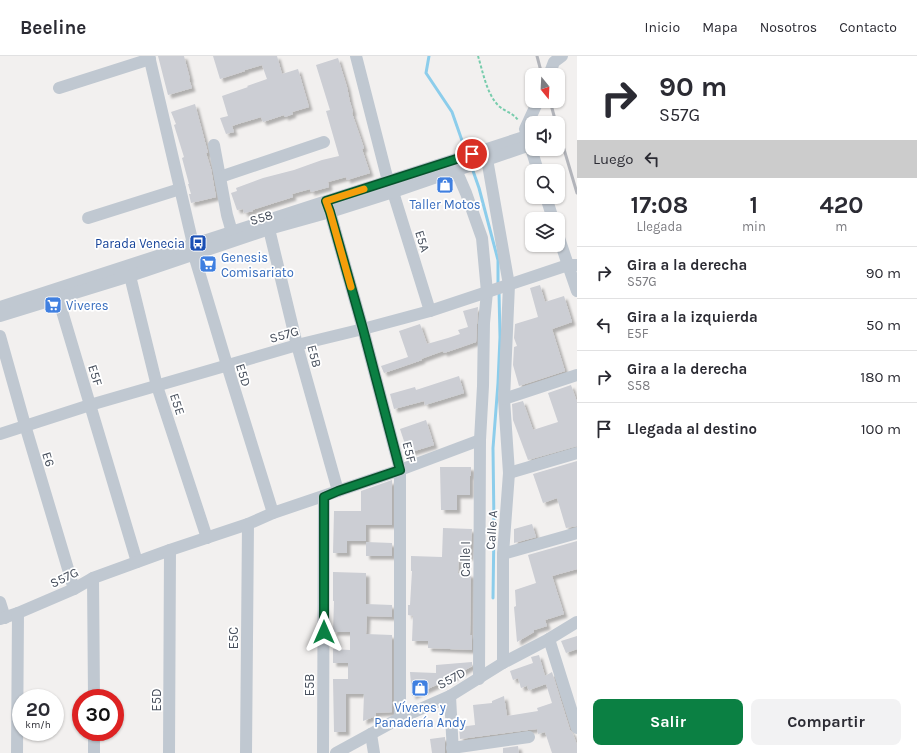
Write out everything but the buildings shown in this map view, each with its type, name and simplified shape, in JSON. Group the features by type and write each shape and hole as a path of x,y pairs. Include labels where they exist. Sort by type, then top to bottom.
{"street":[{"name":"E5A","path":"356,56 388,181 393,192 430,311"},
{"path":"59,88 150,58"},
{"name":"E5D","path":"150,58 194,249 227,366 273,514"},
{"path":"552,68 557,58"},
{"name":"S58","path":"233,236 269,229 328,207 388,181 525,138"},
{"name":"S58","path":"0,316 57,293 233,236 328,207 393,192 488,159 525,138"},
{"path":"220,177 324,142"},
{"path":"214,145 227,215 233,236"},
{"name":"Calle A","path":"488,159 509,285 504,399 509,473 503,554 503,663"},
{"name":"Calle I","path":"456,170 482,238 487,292 484,323 480,440 479,679"},
{"path":"88,218 180,189"},
{"name":"E5F","path":"328,207 363,329 400,470 400,718"},
{"name":"E5B","path":"269,229 297,345 338,491"},
{"name":"S58","path":"0,306 130,276 194,249"},
{"path":"565,250 572,265 577,291"},
{"name":"S57G","path":"0,434 90,405 297,345 430,311 572,265"},
{"name":"E5E","path":"130,276 157,386 207,538"},
{"name":"E5F","path":"57,293 137,562"},
{"name":"E6","path":"0,336 74,589"},
{"path":"504,399 577,375"},
{"name":"S57G","path":"2,619 74,589 93,578 400,470 480,440"},
{"path":"509,473 577,453"},
{"name":"E5B","path":"323,753 324,497"},
{"name":"E5C","path":"246,753 248,524"},
{"path":"503,554 577,533"},
{"name":"E5D","path":"169,753 170,550"},
{"path":"93,578 94,689"},
{"path":"0,602 2,619"},
{"path":"17,753 18,613"},
{"name":"S57D","path":"336,753 400,718 450,696 503,663 549,639 577,622"},
{"path":"549,639 577,728"},
{"path":"450,696 453,750 529,737"},
{"path":"371,734 374,753"},
{"path":"94,741 94,753"}],"path":[{"path":"478,56 487,87 493,100 500,108 515,116 525,134"}],"waterway":[{"path":"429,56 426,73 452,112 466,152"},
{"path":"472,168 479,188 498,260 498,283"},
{"path":"493,598 493,448 500,337 499,292"}],"railway":[{"path":"537,56 540,68"},
{"path":"552,108 554,116"},
{"path":"565,153 577,193"}],"slow traffic":[{"path":"351,287 326,201 364,189"}],"place":[{"name":"Taller Motos","path":"445,185"},
{"name":"Parada Venecia","path":"198,243"},
{"name":"Genesis Comisariato","path":"208,264"},
{"name":"Viveres","path":"53,305"},
{"name":"Víveres y Panadería Andy","path":"420,688"}],"route":[{"path":"324,632 324,497 400,470 363,329 326,201 472,154"}]}
